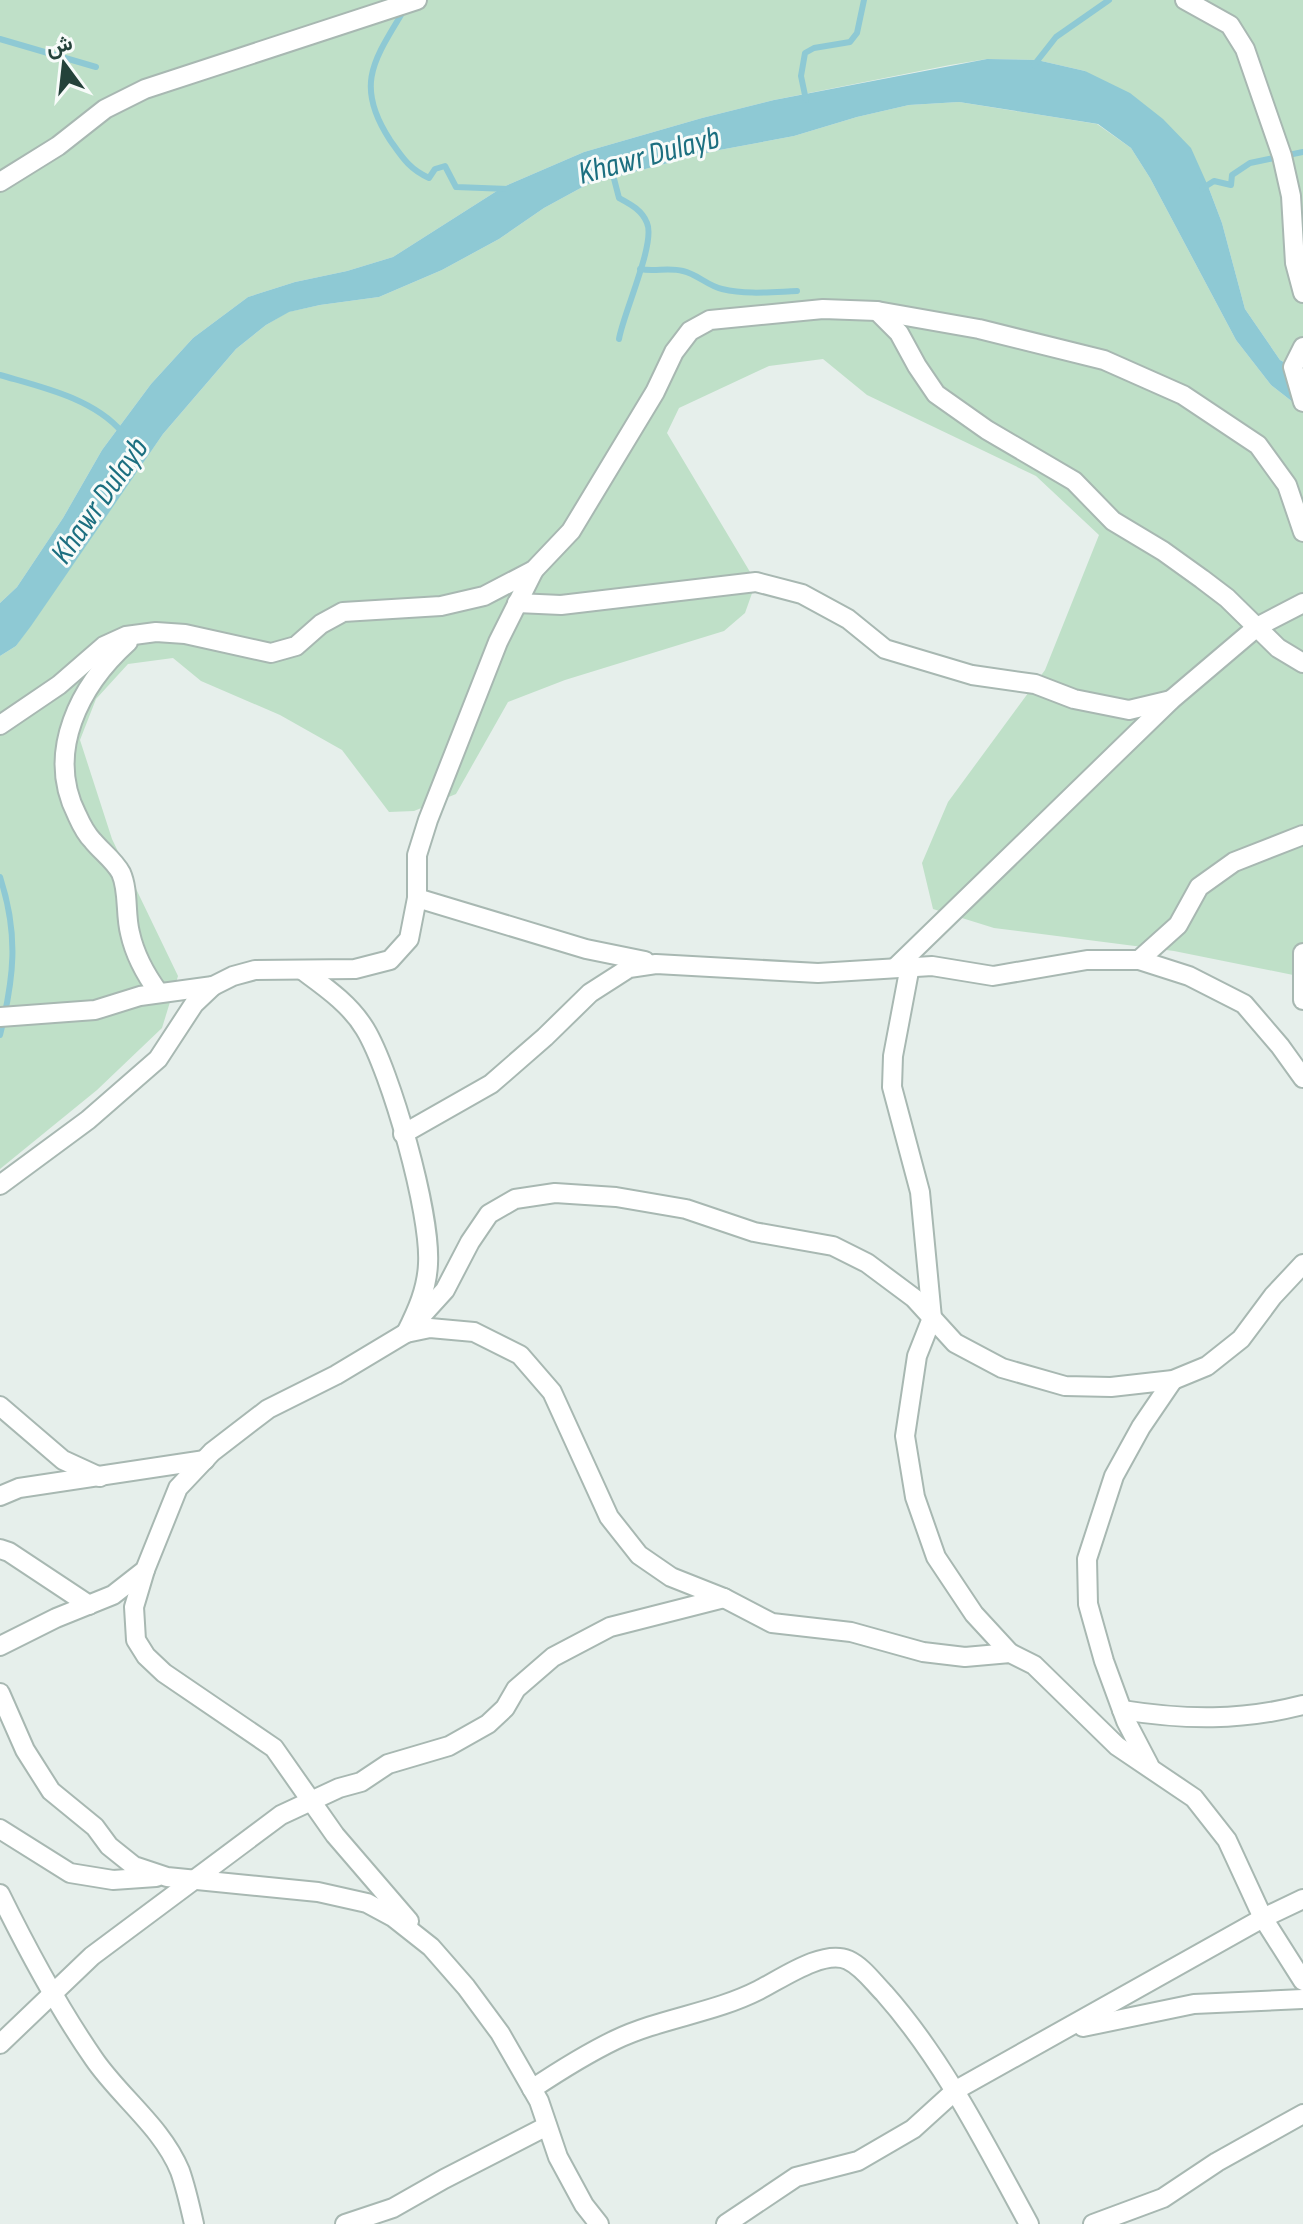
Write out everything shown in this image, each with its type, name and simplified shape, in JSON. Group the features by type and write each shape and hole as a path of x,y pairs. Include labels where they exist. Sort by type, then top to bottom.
{"street":[{"path":"0,182 58,146 105,109 145,89 417,0"},
{"path":"1185,0 1230,25 1245,49 1286,174 1291,196 1295,263 1303,293"},
{"path":"1286,174 1303,193"},
{"path":"0,1185 88,1120 158,1059 194,1004 213,986 255,970 355,969 390,960 409,939 417,898 417,855 498,642 534,570 571,531 655,392 674,352 690,331 710,320 823,309 877,311 979,329 1104,360 1183,395 1258,445 1287,485 1303,532"},
{"path":"877,311 899,333 936,394 987,430 1074,481 1113,521 1202,579 1278,648 1303,663"},
{"path":"1303,347 1293,367 1303,402"},
{"path":"0,725 59,685 104,646 126,636 156,632 185,634 271,653 296,646 321,624 343,612 441,606 484,596 534,570"},
{"path":"517,603 561,605 756,582 802,594 848,619 885,649 972,675 1035,684 1074,699 1129,710 1171,700"},
{"path":"1303,603 1257,627 1171,700 903,967 892,1087 920,1192 932,1318 917,1356 905,1436 915,1497 936,1557 974,1614 1010,1653 1034,1665 1117,1746 1194,1798 1227,1840 1263,1918 1303,1981"},
{"path":"137,635 106,663 78,704 66,738 65,777 75,812 90,839 122,875 129,933 142,970 159,993"},
{"path":"1139,960 1178,925 1199,887 1234,862 1303,835"},
{"path":"417,898 586,949 656,964 818,973 932,966 993,976 1087,960 1139,960 1189,976 1244,1004 1303,1078"},
{"path":"1303,953 1303,1000"},
{"path":"403,1134 491,1084 590,993 629,968 656,964"},
{"path":"302,970 334,993 363,1026 379,1056 403,1134 426,1221 428,1264 423,1298 406,1333"},
{"path":"0,1017 95,1010 140,996 213,986"},
{"path":"599,2224 584,2205 564,2169 532,2089 500,2033 466,1987 310,1802 274,1748 164,1673 146,1656 136,1640 134,1607 145,1570 178,1488 205,1460 268,1409 336,1375 406,1333 445,1290 470,1242 489,1214 515,1199 555,1193 616,1197 686,1209 754,1232 833,1246 867,1263 914,1298 955,1343 1002,1368 1065,1386 1111,1387 1173,1380 1207,1366 1241,1339 1273,1296 1303,1264"},
{"path":"406,1333 430,1328 474,1332 520,1355 552,1392 609,1517 639,1555 671,1577 724,1598 772,1623 851,1632 923,1652 965,1657 1010,1653"},
{"path":"1150,1768 1122,1710 1088,1604 1087,1559 1114,1476 1141,1427 1173,1380"},
{"path":"0,1406 63,1460 100,1477"},
{"path":"0,1496 19,1488 205,1460"},
{"path":"0,1549 89,1605"},
{"path":"0,1646 113,1595 145,1570"},
{"path":"0,2044 92,1956 281,1815 339,1788 361,1782 388,1764 449,1746 488,1724 505,1708 516,1689 553,1657 610,1627 724,1598"},
{"path":"0,1693 25,1750 51,1791 95,1827 109,1846 134,1866 167,1877"},
{"path":"1122,1710 1173,1718 1225,1717 1265,1715 1303,1705"},
{"path":"0,1829 70,1873 113,1880 193,1879 318,1892 367,1903 393,1917 431,1947"},
{"path":"0,1894 52,1992 104,2073 150,2124 179,2168 194,2224"},
{"path":"726,2224 796,2177 858,2161 913,2129 956,2090 1263,1918 1303,1899"},
{"path":"532,2089 580,2057 619,2038 757,1991 795,1969 826,1959 846,1959 863,1970 894,2004 956,2090 1029,2224"},
{"path":"1060,2032 1194,2004 1303,1999"},
{"path":"1093,2224 1163,2198 1217,2162 1303,2114"},
{"path":"345,2224 393,2208 547,2126"}],"green space":[{"path":"0,0 1303,0 1303,373 1280,360 1245,309 1222,223 1208,186 1085,71 1037,60 987,59 950,65 774,100 584,152 503,187 393,257 248,297 193,338 151,384 102,450 63,518 17,587 0,603"},
{"path":"959,102 1097,124 1131,148 1236,340 1271,385 1303,410 1303,977 1174,951 994,928 933,909 922,863 948,802 1045,670 1099,535 1036,476 867,395 823,359 769,366 679,408 667,433 756,582 745,613 724,631 565,680 508,702 456,794 414,811 389,812 342,750 280,715 201,681 173,658 128,664 96,699 80,740 112,839 178,976 162,1028 97,1090 0,1169 0,656 16,646 163,434 236,349 288,312 379,297 442,270 588,184 714,151 794,136 909,105"}],"water":[{"name":"Khawr Dulayb","path":"987,59 1037,60 1085,71 1130,93 1163,119 1191,148 1222,223 1245,309 1280,360 1303,373 1303,410 1271,385 1236,340 1131,148 1098,124 959,102 909,105 794,136 714,151 588,184 442,270 379,297 289,312 266,325 236,349 163,434 31,626 16,646 0,656 0,603 17,587 63,518 102,450 151,384 193,338 248,297 393,257 503,187 584,152 774,100"}],"waterway":[{"path":"806,100 801,76 805,53 814,48 850,42 857,33 864,0"},
{"path":"1034,65 1056,37 1109,0"},
{"path":"404,10 384,44 372,73 373,104 390,140 411,167 429,178 435,169 445,166 456,187 508,189"},
{"path":"0,39 96,67"},
{"path":"1203,188 1214,181 1231,185 1232,175 1250,163 1303,152"},
{"name":"Khawr Dulayb","path":"612,171 619,198 642,214 649,233 619,339"},
{"path":"640,269 683,271 731,291 797,291"},
{"name":"Khawr Dulayb","path":"0,375 81,402 110,420 122,432"},
{"path":"0,877 12,937 9,994 0,1035"}]}
